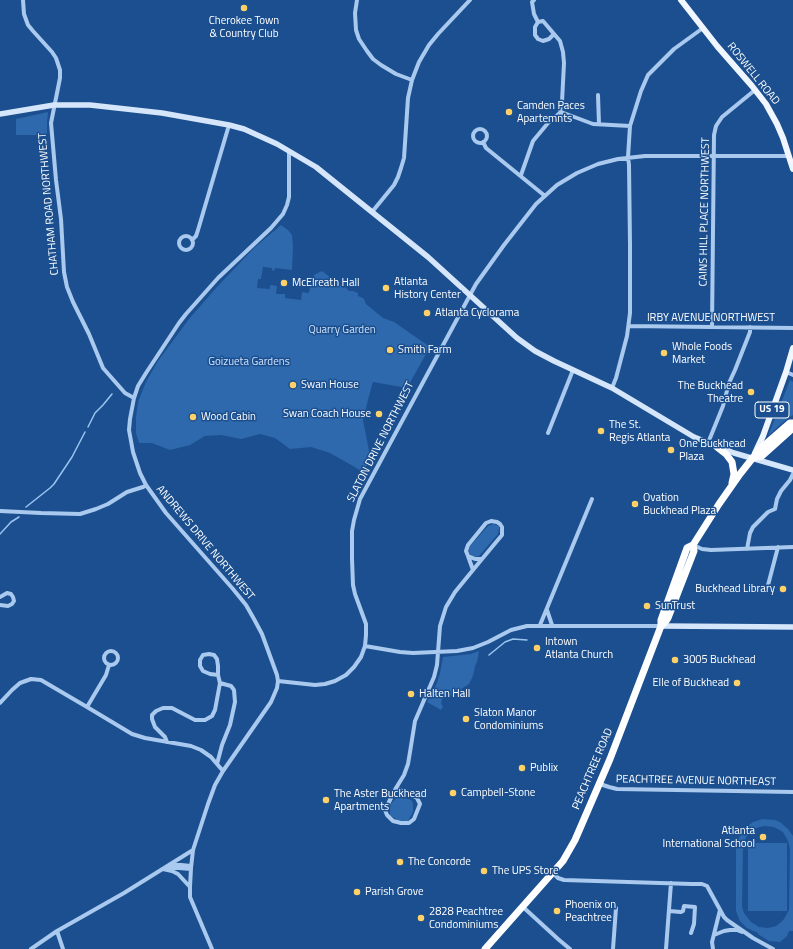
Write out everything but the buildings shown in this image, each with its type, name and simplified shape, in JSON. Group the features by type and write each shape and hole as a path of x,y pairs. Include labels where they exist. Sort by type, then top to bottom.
{"highway":[{"path":"752,458 785,427 790,423 793,423"},
{"path":"752,458 762,456 793,428"},
{"path":"717,446 732,462 734,474 730,488"},
{"name":"US 19","path":"661,626 661,620 687,548 693,545 730,488 752,458"},
{"name":"PEACHTREE ROAD","path":"523,907 553,873 569,851 600,784 661,626"},
{"name":"US 19","path":"485,949 523,907"}],"main road":[{"name":"ROSWELL ROAD","path":"681,0 766,104 783,138 793,169"},
{"path":"0,114 54,105 90,105 137,110 229,125 266,138 316,167 428,257 526,344 544,356 612,388 694,437 752,458 793,470"},
{"name":"US 19","path":"752,458 763,436 793,348"},
{"path":"661,626 793,628"}],"street":[{"name":"CHATHAM ROAD NORTHWEST","path":"23,0 24,14 28,25 52,52 60,70 60,78 51,123 61,219 64,272 67,287 103,368 125,392 134,398"},
{"path":"357,0 354,13 356,30 367,50 381,65 396,74 412,80"},
{"path":"372,212 394,185 402,168 408,98 418,62 438,34 470,0"},
{"path":"534,0 532,2 534,14 538,22"},
{"path":"538,22 543,21 560,41 563,52 564,63 561,112"},
{"path":"538,22 535,27 535,35 538,39 543,41 549,39 554,34"},
{"path":"612,388 616,378 629,326 630,313 628,157 630,126 641,91 648,75 674,49 703,28"},
{"name":"CAINS HILL PLACE NORTHWEST","path":"712,327 714,136 716,126 722,117 755,90"},
{"path":"598,95 599,124"},
{"path":"561,112 593,124 630,126"},
{"path":"521,176 533,141 548,123 561,112"},
{"path":"192,240 196,236 198,230 229,125"},
{"path":"483,142 486,148 545,196"},
{"name":"ANDREWS DRIVE NORTHWEST","path":"278,681 262,634 246,605 166,513 146,485 136,463 130,441 130,419 138,386 167,340 186,314 218,278 271,228 283,214 289,197 289,151"},
{"name":"SLATON DRIVE NORTHWEST","path":"278,681 314,685 335,681 346,675 354,667 361,656 365,646 366,624 356,594 352,575 352,531 356,509 363,492 483,273 526,216 545,196 566,180 586,169 608,161 628,157 789,156"},
{"name":"IRBY AVENUE NORTHWEST","path":"629,326 793,328"},
{"path":"708,443 723,406 729,382 750,332 750,327"},
{"path":"548,433 574,370"},
{"path":"786,372 793,375"},
{"path":"747,549 750,533 753,527 768,512 775,509 776,499 793,474"},
{"path":"0,511 80,514 108,504 127,492 146,485"},
{"path":"540,625 592,499"},
{"path":"396,788 417,798 420,804 414,819 409,823 393,821 385,810 396,788 404,775 408,764 415,722 434,677 437,665 440,626 446,607 455,592 502,535 502,527 497,522 491,521 486,523 467,547 466,551 473,570"},
{"path":"693,545 706,550 793,547"},
{"path":"767,589 778,547"},
{"path":"468,556 474,559 482,559"},
{"path":"0,597 7,593 11,594 14,601 8,606 0,605"},
{"path":"547,609 552,626"},
{"path":"365,646 400,652 457,651 469,649 488,642 511,630 527,626 661,626"},
{"path":"168,742 155,727 152,715 156,710 172,708 195,720 205,720 212,716 215,710 220,683 218,675 218,659 214,655 203,655 200,660 200,666 203,671 218,675"},
{"path":"87,707 106,675 109,665"},
{"path":"1,700 20,683 27,680 35,679 45,682 132,734 145,738 191,746 201,750 211,757 223,771"},
{"path":"212,949 190,897 191,868 194,850 215,785 271,702 277,688 278,681"},
{"path":"217,764 222,744 230,725 235,702 234,690 231,686 220,683"},
{"name":"PEACHTREE AVENUE NORTHEAST","path":"600,784 617,789 793,792"},
{"path":"31,949 194,850"},
{"path":"167,867 191,868"},
{"path":"167,867 178,874 190,887"},
{"path":"553,873 558,878 564,880 697,884 707,886 727,920 774,949"},
{"path":"666,949 671,883"},
{"path":"669,911 681,912 683,911 684,906 695,907 694,924 691,933"},
{"path":"523,907 570,949"},
{"path":"613,949 616,908"},
{"path":"713,949 712,942 720,910"},
{"path":"714,935 730,930 737,930 746,933"},
{"path":"57,932 62,949"}],"green space":[{"path":"48,112 47,135 16,135 16,119"},
{"name":"Goizueta Gardens","path":"281,225 292,235 292,270 275,268 274,271 272,268 263,267 261,279 258,279 257,288 270,289 270,285 277,286 276,294 285,294 285,298 301,300 302,292 309,293 310,287 313,287 314,275 322,271 343,288 345,287 349,291 358,293 358,296 364,299 366,304 383,318 394,322 430,347 407,388 373,382 363,420 370,456 364,473 330,453 311,447 290,449 275,438 260,434 241,439 221,435 205,436 190,445 170,450 152,443 139,443 136,433 138,402 146,382 158,361 189,319 216,288 254,248"},
{"path":"790,380 793,382 793,415 768,436"},
{"path":"494,524 499,526 498,534 479,556 474,557 471,555 469,553 470,546 488,526"},
{"path":"479,651 474,672 469,684 451,696 448,695 443,697 441,703 443,707 441,710 427,702 437,683 443,657 471,654"},
{"path":"400,796 411,800 413,803 413,812 408,821 397,820 390,815 391,804 397,797"},
{"path":"763,819 775,820 780,822 788,829 793,836 793,931 789,931 787,936 780,942 769,941 758,933 747,928 740,921 736,911 737,842 744,829 753,822","holes":["764,826 774,827 783,832 790,849 789,910 780,923 776,926 768,928 759,927 751,922 744,913 742,906 743,844 746,837 752,830"]},
{"path":"748,843 787,843 787,911 748,911"}],"waterway":[{"path":"88,427 95,413 112,394"},
{"path":"26,507 54,484 72,457 85,432"},
{"path":"0,534 11,522 19,517"},
{"path":"489,655 505,642 513,639 527,640"}],"place":[{"name":"Cherokee Town & Country Club","path":"244,8"},
{"name":"Camden Paces Apartemnts","path":"509,112"},
{"name":"McElreath Hall","path":"284,283"},
{"name":"Atlanta History Center","path":"386,288"},
{"name":"Atlanta Cyclorama","path":"427,313"},
{"name":"Smith Farm","path":"390,350"},
{"name":"Whole Foods Market","path":"664,353"},
{"name":"Swan House","path":"293,385"},
{"name":"The Buckhead Theatre","path":"751,392"},
{"name":"Swan Coach House","path":"379,414"},
{"name":"Wood Cabin","path":"193,417"},
{"name":"The St. Regis Atlanta","path":"601,431"},
{"name":"One Buckhead Plaza","path":"671,450"},
{"name":"Ovation Buckhead Plaza","path":"635,504"},
{"name":"Buckhead Library","path":"783,589"},
{"name":"SunTrust","path":"647,606"},
{"name":"Intown Atlanta Church","path":"537,648"},
{"name":"3005 Buckhead","path":"675,660"},
{"name":"Elle of Buckhead","path":"737,683"},
{"name":"Halten Hall","path":"411,694"},
{"name":"Slaton Manor Condominiums","path":"466,719"},
{"name":"Publix","path":"522,768"},
{"name":"Campbell-Stone","path":"453,793"},
{"name":"The Aster Buckhead Apartments","path":"326,800"},
{"name":"Atlanta International School","path":"763,837"},
{"name":"The Concorde","path":"400,862"},
{"name":"The UPS Store","path":"484,871"},
{"name":"Parish Grove","path":"357,892"},
{"name":"Phoenix on Peachtree","path":"557,911"},
{"name":"2828 Peachtree Condominiums","path":"421,918"}],"park label":[{"name":"Quarry Garden","path":"342,330"}]}
